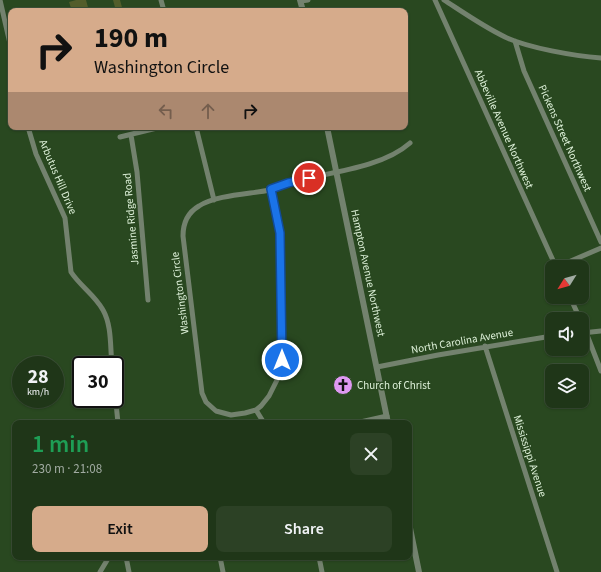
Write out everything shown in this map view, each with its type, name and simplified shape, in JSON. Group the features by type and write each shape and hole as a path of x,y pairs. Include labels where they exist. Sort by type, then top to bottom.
{"street":[{"path":"0,0 8,35"},
{"path":"300,1 308,0"},
{"name":"Abbeville Avenue Northwest","path":"435,0 553,260"},
{"path":"444,0 496,32 515,41 535,47 601,58"},
{"name":"Pickens Street Northwest","path":"515,41 524,70 601,242"},
{"name":"Arbutus Hill Drive","path":"29,130 36,154 65,218 71,272 103,309 107,320 111,356"},
{"path":"120,137 150,130"},
{"path":"197,130 214,200"},
{"name":"Hampton Avenue Northwest","path":"328,130 388,420"},
{"name":"Jasmine Ridge Road","path":"131,135 148,300"},
{"name":"Washington Circle","path":"256,410 231,415 221,414 209,406 202,393 183,231 185,221 189,214 202,204 214,200 271,189 288,183 336,172 388,157 401,151 410,143"},
{"path":"262,420 256,410 266,401 273,390 282,360 280,233 271,189"},
{"path":"573,260 601,248"},
{"path":"589,332 601,331"},
{"name":"North Carolina Avenue","path":"377,367 485,346 545,337"},
{"path":"589,342 601,371"},
{"name":"Mississippi Avenue","path":"485,346 557,572"},
{"path":"116,408 118,420"},
{"path":"412,538 419,572"},
{"path":"100,572 107,560"},
{"path":"127,560 129,572"},
{"path":"221,560 223,572"},
{"path":"320,560 322,572"}],"building":[{"path":"86,0 88,8 71,8 69,2"},
{"path":"113,0 120,0 122,8 115,8"}],"place":[{"name":"Church of Christ","path":"343,385"}],"route":[{"path":"282,360 280,233 277,211 271,189 309,178"}]}
